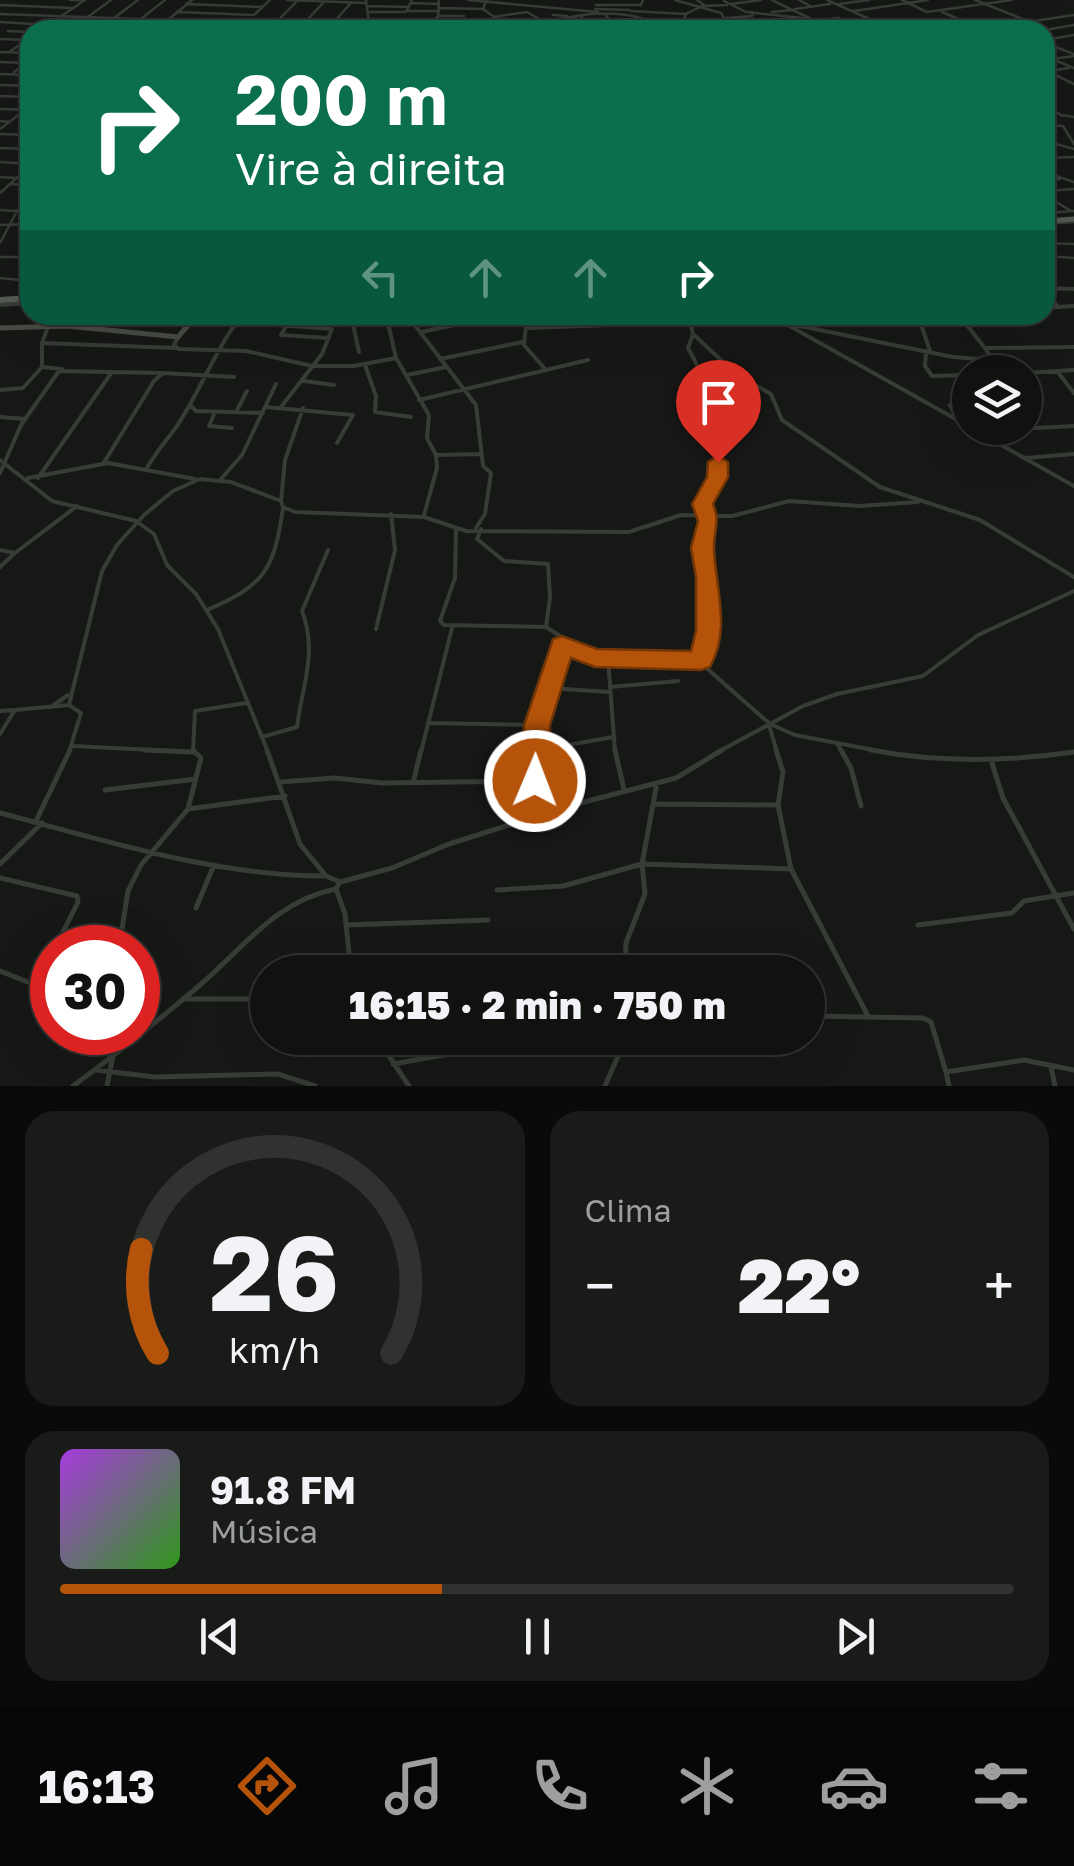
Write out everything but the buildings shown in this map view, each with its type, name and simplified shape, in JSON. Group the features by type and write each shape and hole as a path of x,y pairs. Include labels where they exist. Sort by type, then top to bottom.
{"street":[{"path":"70,0 85,0"},
{"path":"56,20 85,0"},
{"path":"85,20 112,0"},
{"path":"111,20 138,0"},
{"path":"141,19 165,0"},
{"path":"0,14 168,20 192,0"},
{"path":"249,20 270,0"},
{"path":"288,0 483,8 499,20"},
{"path":"279,20 298,0"},
{"path":"468,0 557,8 641,5 643,0"},
{"path":"532,6 534,0"},
{"path":"557,8 559,0"},
{"path":"676,0 722,13 725,18 749,16 752,12"},
{"path":"697,0 700,7"},
{"path":"560,20 606,14 686,14 700,7 761,0"},
{"path":"772,0 813,20"},
{"path":"799,0 812,7"},
{"path":"827,0 870,20"},
{"path":"724,1 762,12 869,0"},
{"path":"902,0 925,11 1012,0"},
{"path":"854,12 928,0"},
{"path":"975,0 1024,20"},
{"path":"308,20 326,1"},
{"path":"336,20 352,1"},
{"path":"0,2 73,8"},
{"path":"483,8 486,2"},
{"path":"366,3 369,19 383,20"},
{"path":"186,4 262,7"},
{"path":"368,12 410,5 464,16"},
{"path":"595,6 653,20"},
{"path":"595,6 608,20"},
{"path":"938,10 964,20"},
{"path":"178,12 254,15"},
{"path":"493,17 528,12 541,20"},
{"path":"762,12 842,20"},
{"path":"683,20 686,14"},
{"path":"1043,20 1074,14"},
{"path":"553,15 572,17"},
{"path":"580,16 583,20"},
{"path":"1055,24 1063,27"},
{"path":"1055,29 1074,25"},
{"path":"8,31 20,34"},
{"path":"1055,36 1074,42"},
{"path":"1055,39 1074,36"},
{"path":"10,52 20,44"},
{"path":"0,52 20,52"},
{"path":"11,74 20,67"},
{"path":"0,74 20,74"},
{"path":"1055,75 1074,84"},
{"path":"1055,78 1061,78"},
{"path":"0,132 20,115"},
{"path":"0,121 10,122"},
{"path":"1055,125 1062,125 1074,144 1055,143"},
{"path":"1068,132 1074,133"},
{"path":"1055,143 1074,149"},
{"path":"0,192 20,174"},
{"path":"1055,175 1074,180"},
{"path":"0,178 15,178"},
{"path":"1055,179 1064,178"},
{"path":"9,184 20,185"},
{"path":"0,243 20,208"},
{"path":"0,210 20,211"},
{"path":"0,225 20,224"},
{"path":"1055,303 1058,307"},
{"path":"1055,307 1074,306"},
{"path":"1,329 32,325"},
{"path":"0,390 23,388 42,366 42,343 49,325"},
{"path":"59,325 178,337"},
{"path":"176,348 178,337 188,325"},
{"path":"146,470 156,447 176,429 236,325"},
{"path":"287,325 281,335 328,338"},
{"path":"281,407 325,350 330,328 298,325"},
{"path":"353,325 359,352"},
{"path":"389,325 396,358 429,415 427,438 436,455 436,476 424,517"},
{"path":"415,325 476,405 483,466 491,474 486,514 477,539 494,557 548,564 550,598 546,627"},
{"path":"420,332 458,325"},
{"path":"523,342 528,325"},
{"path":"528,328 610,325"},
{"path":"692,325 688,348 711,389 721,442 717,477 702,504 709,529 702,560 708,577 708,631 701,661"},
{"path":"789,325 952,417"},
{"path":"795,325 956,355"},
{"path":"921,325 928,351 926,366 932,376 952,375"},
{"path":"967,325 989,355"},
{"path":"693,334 736,374 771,394 782,420 888,492 980,520 1074,577"},
{"path":"440,359 523,342"},
{"path":"523,342 546,370"},
{"path":"42,343 220,349 255,352 312,366 366,365 396,358"},
{"path":"985,348 1074,348"},
{"path":"419,400 588,360"},
{"path":"366,365 376,396 375,412 411,418"},
{"path":"42,366 234,376"},
{"path":"406,375 446,367"},
{"path":"0,473 24,418 63,369"},
{"path":"1042,372 1074,370"},
{"path":"1057,371 1074,393"},
{"path":"37,479 112,372"},
{"path":"151,372 154,381"},
{"path":"103,464 162,373"},
{"path":"302,380 334,385"},
{"path":"221,479 242,454 276,384"},
{"path":"236,412 247,391"},
{"path":"190,405 196,412 262,413"},
{"path":"266,407 353,416 337,443"},
{"path":"207,610 246,594 277,558 285,460 303,408"},
{"path":"215,412 210,427 232,428"},
{"path":"1,417 24,418"},
{"path":"1042,427 1074,426"},
{"path":"1002,445 1074,486"},
{"path":"436,455 482,454"},
{"path":"1025,458 1074,454"},
{"path":"0,460 52,501 136,521 154,534 167,565 207,610 280,782 300,844 326,876"},
{"path":"26,478 103,464 221,479 294,512 424,517 456,529 630,532 682,516 732,516 789,500 858,506 918,502"},
{"path":"0,864 39,822 72,746 82,716 69,705 68,695 83,656 101,575 115,547 136,521 196,478"},
{"path":"0,567 77,506"},
{"path":"376,629 395,550 389,527 391,514"},
{"path":"456,529 455,578 440,621 452,627 546,627 560,636 562,645 537,725 534,750 538,816"},
{"path":"0,550 15,553"},
{"path":"262,737 297,727 298,702 314,659 308,622 302,611 328,550"},
{"path":"0,813 214,865 326,876 340,882 698,767 753,730 837,694 923,676 978,635 1074,590"},
{"path":"413,783 452,627"},
{"path":"562,645 586,656 701,661 770,724 794,735 838,745 926,760 992,762 1038,760 1074,752"},
{"path":"608,658 614,737 624,790"},
{"path":"549,688 610,689 678,681"},
{"path":"51,707 68,695"},
{"path":"193,752 197,708 246,702"},
{"path":"0,711 69,705"},
{"path":"0,734 15,710"},
{"path":"428,723 537,725"},
{"path":"770,724 783,772 778,805 792,869 821,933 868,1016"},
{"path":"534,750 614,737"},
{"path":"838,745 851,768 861,806"},
{"path":"72,746 201,754 188,809 142,865 128,891 123,925"},
{"path":"992,762 1003,798 1074,929"},
{"path":"280,782 335,778 413,783 535,781"},
{"path":"105,790 196,779"},
{"path":"626,955 626,942 644,894 642,864 657,783"},
{"path":"188,809 285,796"},
{"path":"653,804 778,805"},
{"path":"497,890 562,886 642,864 792,869"},
{"path":"196,908 214,865"},
{"path":"0,878 77,896 65,925"},
{"path":"340,882 336,890 349,955"},
{"path":"160,1018 287,909 326,890 336,890"},
{"path":"918,925 1012,913 1024,901 1074,893"},
{"path":"346,925 488,920"},
{"path":"0,971 30,983"},
{"path":"183,999 250,999"},
{"path":"825,1016 915,1017 931,1022 949,1086"},
{"path":"388,1055 408,1086"},
{"path":"394,1064 445,1055"},
{"path":"605,1086 619,1055"},
{"path":"73,1086 113,1056"},
{"path":"106,1086 113,1056"},
{"path":"946,1072 977,1071 1034,1060 1074,1070"},
{"path":"1051,1067 1055,1086"},
{"path":"96,1070 135,1077 288,1074 315,1086"},
{"path":"223,1086 226,1075"}],"route":[{"path":"535,781 537,725 562,645 595,658 701,661 708,631 708,577 702,548 709,529 702,504 714,487 718,462"}]}
